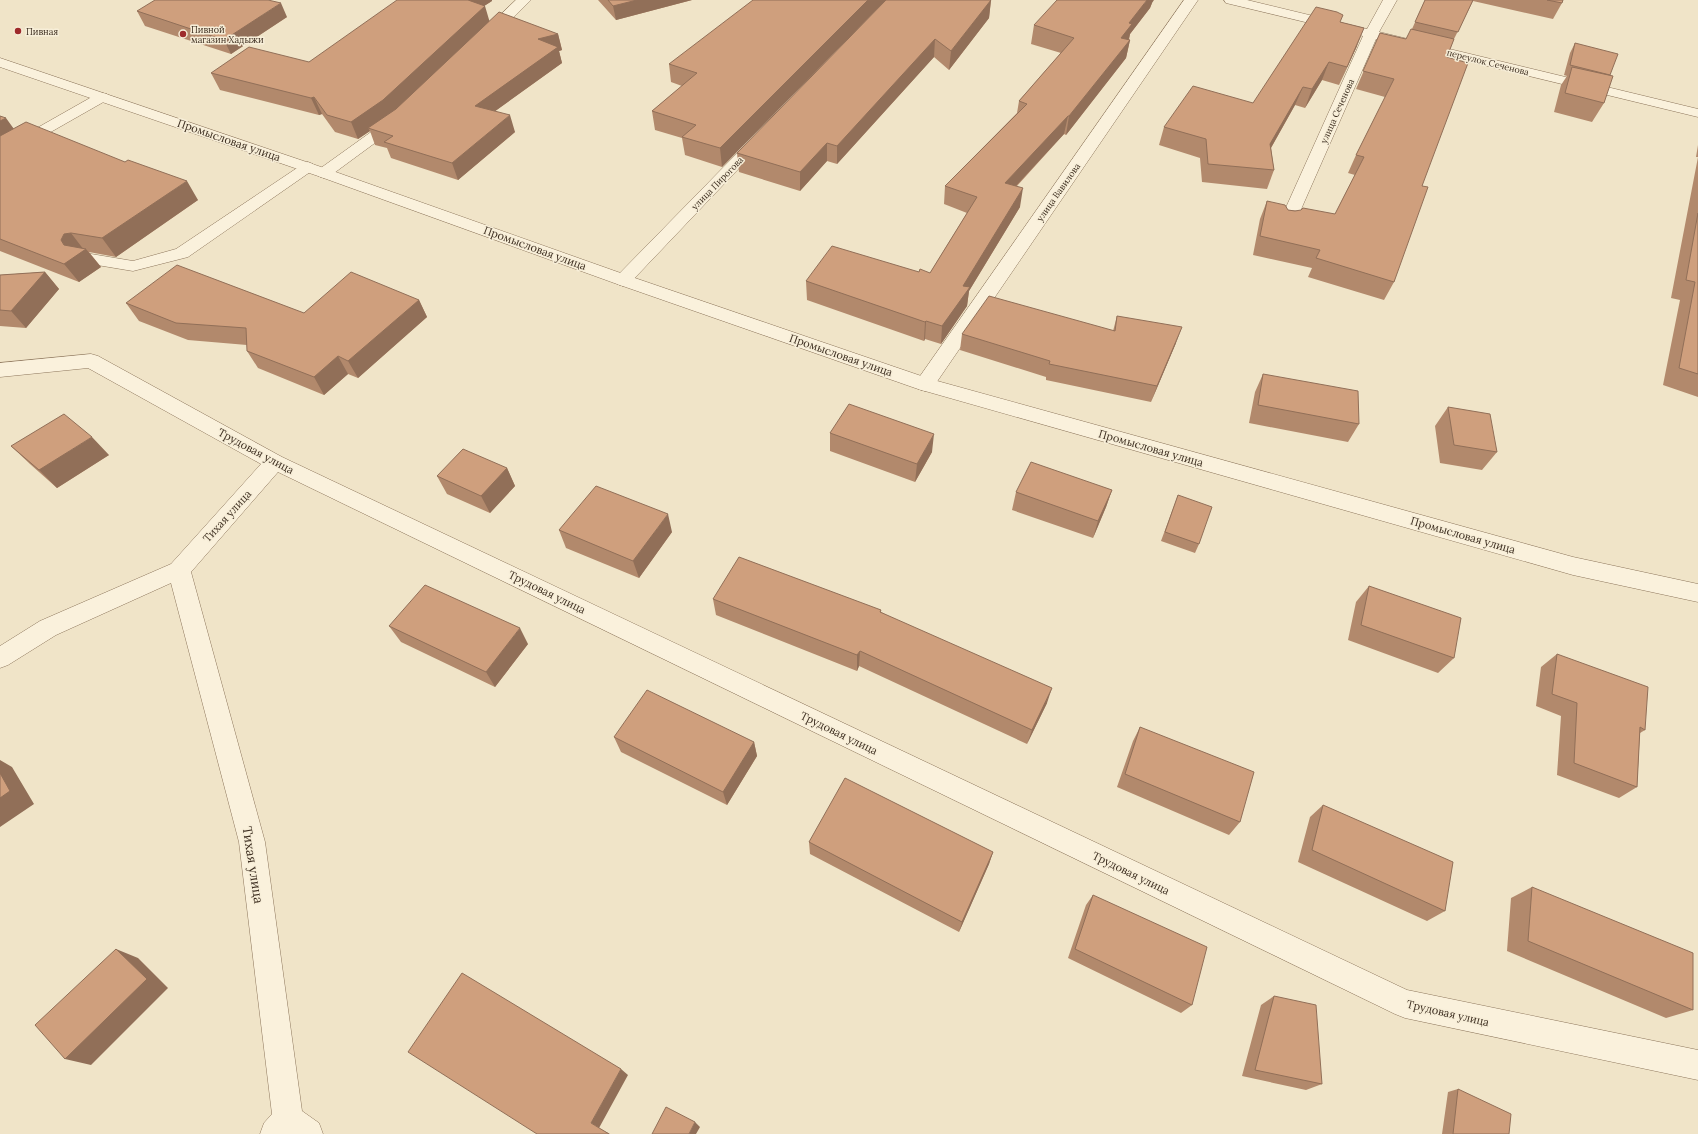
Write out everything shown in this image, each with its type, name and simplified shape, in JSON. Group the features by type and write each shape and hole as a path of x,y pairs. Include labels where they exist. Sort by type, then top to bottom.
{"street":[{"path":"478,44 524,0"},
{"name":"улица Вавилова","path":"925,384 1191,0"},
{"name":"переулок Сеченова","path":"1231,0 1698,112"},
{"name":"улица Сеченова","path":"1287,223 1371,34 1390,0"},
{"name":"Промысловая улица","path":"0,62 316,170 623,280 925,384 1573,566 1698,593"},
{"path":"316,170 396,121 408,110"},
{"name":"улица Пирогова","path":"623,280 767,131"},
{"name":"Трудовая улица","path":"0,370 91,361 275,462 1405,1004 1698,1065"},
{"name":"Тихая улица","path":"0,658 48,628 179,570 275,462"},
{"name":"Тихая улица","path":"179,570 252,842 290,1129"}],"lane":[{"path":"0,155 102,97"},
{"path":"84,258 133,266 182,253 316,170"}],"building":[{"path":"155,0 268,0 281,3 224,40 137,11"},
{"path":"397,0 468,0 485,6 383,100 351,122 327,115 314,97 311,98 211,73 249,47 309,62"},
{"path":"608,0 637,0 613,6"},
{"path":"753,0 868,0 720,148 682,137 696,125 652,111 697,73 669,64"},
{"path":"886,0 991,0 951,51 935,39 837,146 827,143 800,172 737,153"},
{"path":"1057,0 1147,0 1129,23 1132,24 1121,38 1130,40 1069,116 1005,183 1023,188 963,286 970,287 942,326 926,321 925,322 806,281 832,246 919,272 920,269 930,273 977,197 945,186 1027,104 1019,101 1074,38 1034,25"},
{"path":"1425,0 1473,0 1458,32 1415,22"},
{"path":"1547,0 1563,0 1562,3"},
{"path":"1316,7 1343,15 1340,22 1364,28 1347,67 1329,62 1312,89 1303,87 1270,144 1274,170 1208,164 1206,139 1164,127 1193,86 1253,103"},
{"path":"499,12 558,34 538,39 558,47 475,106 510,115 452,163 384,142 393,136 368,128 396,109"},
{"path":"1411,29 1454,39 1447,57 1468,63 1422,186 1428,187 1394,282 1316,258 1320,250 1260,236 1267,201 1285,205 1288,210 1295,211 1303,208 1335,214 1364,157 1356,155 1394,79 1363,71 1380,33 1406,39"},
{"path":"1575,43 1618,54 1610,75 1570,65"},
{"path":"1572,67 1613,76 1604,103 1565,93"},
{"path":"0,116 6,118 0,121"},
{"path":"26,122 125,162 128,160 187,181 102,238 71,233 64,234 61,240 64,245 86,249 64,264 0,239 0,136"},
{"path":"1698,213 1698,374 1679,368 1695,282 1686,280"},
{"path":"177,265 304,313 351,272 419,300 348,361 338,356 314,377 247,351 246,328 176,323 126,303"},
{"path":"45,272 11,311 0,310 0,275"},
{"path":"989,296 1115,331 1117,316 1182,327 1157,386 1049,364 1050,361 962,334"},
{"path":"1263,374 1358,391 1359,424 1258,405"},
{"path":"849,404 934,434 917,464 830,433"},
{"path":"1448,407 1490,414 1497,452 1454,445"},
{"path":"64,414 92,437 39,470 11,446"},
{"path":"463,449 507,468 481,496 437,476"},
{"path":"1031,462 1112,490 1098,521 1016,492"},
{"path":"596,486 668,514 633,561 559,530"},
{"path":"1178,495 1212,507 1199,544 1165,532"},
{"path":"739,557 881,610 880,612 1052,688 1032,730 860,651 857,655 713,599"},
{"path":"425,585 520,628 486,672 389,626"},
{"path":"1369,586 1461,618 1454,658 1361,625"},
{"path":"1557,654 1648,687 1645,730 1640,727 1637,787 1574,763 1577,703 1552,694"},
{"path":"647,690 754,742 723,792 614,737"},
{"path":"1140,727 1254,772 1240,822 1125,774"},
{"path":"0,773 10,791 0,798"},
{"path":"845,778 993,852 962,922 809,842"},
{"path":"1323,805 1453,862 1445,911 1312,850"},
{"path":"1532,887 1693,953 1693,1010 1528,941"},
{"path":"1093,895 1207,947 1192,1005 1075,949"},
{"path":"116,949 147,979 65,1059 35,1025"},
{"path":"462,973 621,1069 591,1123 609,1134 537,1134 408,1052"},
{"path":"1274,996 1316,1005 1322,1084 1255,1070"},
{"path":"1458,1089 1511,1114 1509,1134 1453,1134"},
{"path":"666,1107 695,1122 689,1134 652,1134"}],"place":[{"name":"Пивная","path":"18,31"},
{"name":"Пивной магазин Хадыжи","path":"183,34"}]}
